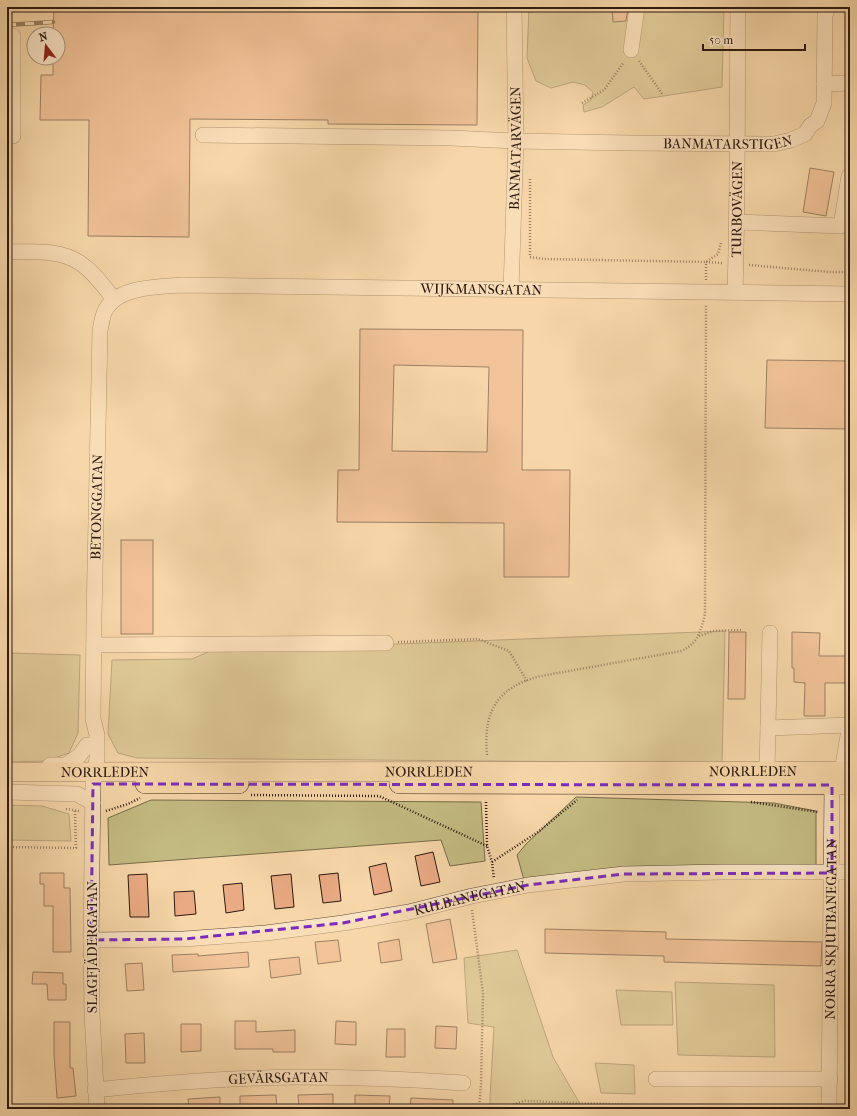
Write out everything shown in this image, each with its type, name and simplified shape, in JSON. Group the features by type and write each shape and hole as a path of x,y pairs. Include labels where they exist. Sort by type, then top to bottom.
{"main road":[{"name":"NORRLEDEN","path":"7,783 125,772 767,771 846,781"},
{"name":"NORRLEDEN","path":"7,772 93,776 846,781"}],"street":[{"name":"BANMATARVÄGEN","path":"510,290 516,141 514,7"},
{"path":"632,50 637,7"},
{"name":"TURBOVÄGEN","path":"735,292 737,222 736,144 738,7"},
{"name":"BANMATARSTIGEN","path":"203,134 444,138 516,141 774,144 791,140 804,134 820,116 824,103 825,15 828,7"},
{"path":"7,35 13,36 13,136"},
{"path":"824,84 850,83"},
{"path":"737,222 845,227 849,176"},
{"path":"7,252 54,253 70,258 80,263 97,278 114,299"},
{"name":"WIJKMANSGATAN","path":"114,299 129,292 153,287 182,285 850,294"},
{"name":"BETONGGATAN","path":"93,776 92,745 97,735 93,719 100,331 104,312 114,299"},
{"path":"767,771 770,633"},
{"path":"94,645 386,643"},
{"path":"768,728 850,724"},
{"name":"NORRA SKJUTBANEGATAN","path":"829,1109 832,813 846,781 850,724"},
{"path":"7,766 66,765 92,745"},
{"name":"BETONGGATAN","path":"92,745 107,763 125,772"},
{"name":"SLAGFJÄDERGATAN","path":"93,776 91,940 92,1013 97,1109"},
{"path":"7,792 77,794 93,807"},
{"name":"KULBANEGATAN","path":"91,940 184,939 344,923 409,912 472,896 528,885 624,874 850,872"},
{"name":"GEVÄRSGATAN","path":"95,1090 163,1083 295,1077 336,1077 463,1083"},
{"path":"656,1079 830,1079"}],"path":[{"path":"582,103 604,90 618,73 632,50 663,95"},
{"path":"530,176 530,256 544,259 706,262 830,272 850,272"},
{"path":"706,262 718,254 721,244 721,236"},
{"path":"486,756 487,732 494,704 508,689 541,676 681,651 691,646 699,636 705,614 706,262"},
{"path":"699,636 712,631 742,630"},
{"path":"386,643 478,639 509,651 527,681"},
{"path":"248,795 379,796 487,846"},
{"path":"61,807 75,811 93,807 114,809 147,796"},
{"path":"486,802 487,846 492,862 538,832 580,798"},
{"path":"744,802 832,813"},
{"path":"7,847 76,848 75,811"},
{"path":"472,905 483,993 479,1109"},
{"path":"499,1109 524,1101 663,1106 663,1109"}],"highlighted area":[{"path":"93,784 832,785 832,873 624,874 528,885 343,923 184,939 91,940"}],"shaded area":[{"path":"529,7 724,7 722,87 644,99 634,87 602,107 584,112 583,105 591,100 593,92 585,85 573,82 551,88 536,81 527,58"},
{"path":"725,631 722,763 137,758 118,753 108,734 112,660 192,659 217,648 272,649"},
{"path":"7,653 80,655 78,733 69,753 46,761 7,762"},
{"path":"576,797 774,803 816,811 816,869 524,880 517,855 526,844"},
{"path":"151,800 481,802 485,861 450,866 441,840 109,865 108,818"},
{"path":"7,805 42,806 69,814 71,841 7,840"},
{"path":"517,950 553,1057 583,1109 490,1109 494,1027 468,1023 464,958"},
{"path":"675,982 774,985 775,1057 678,1055"},
{"path":"616,990 672,992 673,1025 621,1025"},
{"path":"595,1063 634,1065 635,1094 601,1093"}],"building":[{"path":"54,7 478,7 477,125 328,124 328,120 190,119 189,237 88,236 89,120 40,120 41,75 53,75 53,66 66,66 66,26 53,26"},
{"path":"612,7 628,7 626,21 613,22"},
{"path":"810,168 834,172 826,216 803,212"},
{"path":"360,329 523,330 522,470 570,470 569,577 504,577 504,523 337,522 338,470 359,470","holes":["394,365 489,367 487,452 392,451"]},
{"path":"767,360 850,361 850,429 765,428"},
{"path":"121,540 153,540 153,634 121,634"},
{"path":"729,632 746,632 745,699 728,699"},
{"path":"792,632 820,633 819,656 850,656 850,683 825,683 825,716 804,716 805,683 794,682 794,668 792,668"},
{"path":"433,852 440,882 421,886 415,856"},
{"path":"386,863 392,891 374,895 369,867"},
{"path":"40,873 64,873 64,888 70,888 71,952 53,952 53,906 44,906 44,884 40,884"},
{"path":"338,873 341,901 323,903 319,875"},
{"path":"147,874 149,917 130,917 128,875"},
{"path":"291,874 294,907 275,909 271,876"},
{"path":"242,883 244,910 226,913 223,885"},
{"path":"194,891 196,914 175,916 174,892"},
{"path":"450,919 457,959 433,963 426,924"},
{"path":"545,929 666,932 666,939 822,942 821,966 664,962 664,956 545,953"},
{"path":"399,939 402,960 381,963 378,943"},
{"path":"338,940 341,961 318,964 315,942"},
{"path":"248,952 249,967 173,972 172,955 198,954 198,956"},
{"path":"299,957 301,974 271,978 269,960"},
{"path":"142,963 144,990 127,991 125,964"},
{"path":"33,972 63,973 63,984 66,984 66,1000 48,1000 47,984 32,984"},
{"path":"235,1021 256,1021 256,1032 295,1030 295,1052 273,1052 273,1049 235,1049"},
{"path":"336,1021 356,1022 356,1045 335,1044"},
{"path":"54,1022 70,1022 70,1068 73,1068 76,1096 57,1098 54,1054"},
{"path":"181,1024 201,1024 201,1051 181,1052"},
{"path":"436,1026 457,1027 456,1049 435,1048"},
{"path":"387,1029 405,1029 405,1057 386,1057"},
{"path":"144,1033 145,1063 126,1063 125,1034"},
{"path":"333,1094 333,1109 299,1109 298,1095"},
{"path":"276,1095 277,1109 240,1109 240,1096"},
{"path":"355,1095 390,1096 389,1109 355,1109"},
{"path":"220,1097 220,1109 189,1109 188,1099"},
{"path":"411,1098 453,1100 453,1109 410,1109"}],"railway":[{"path":"7,8 13,7"},
{"path":"7,25 53,22"}]}
